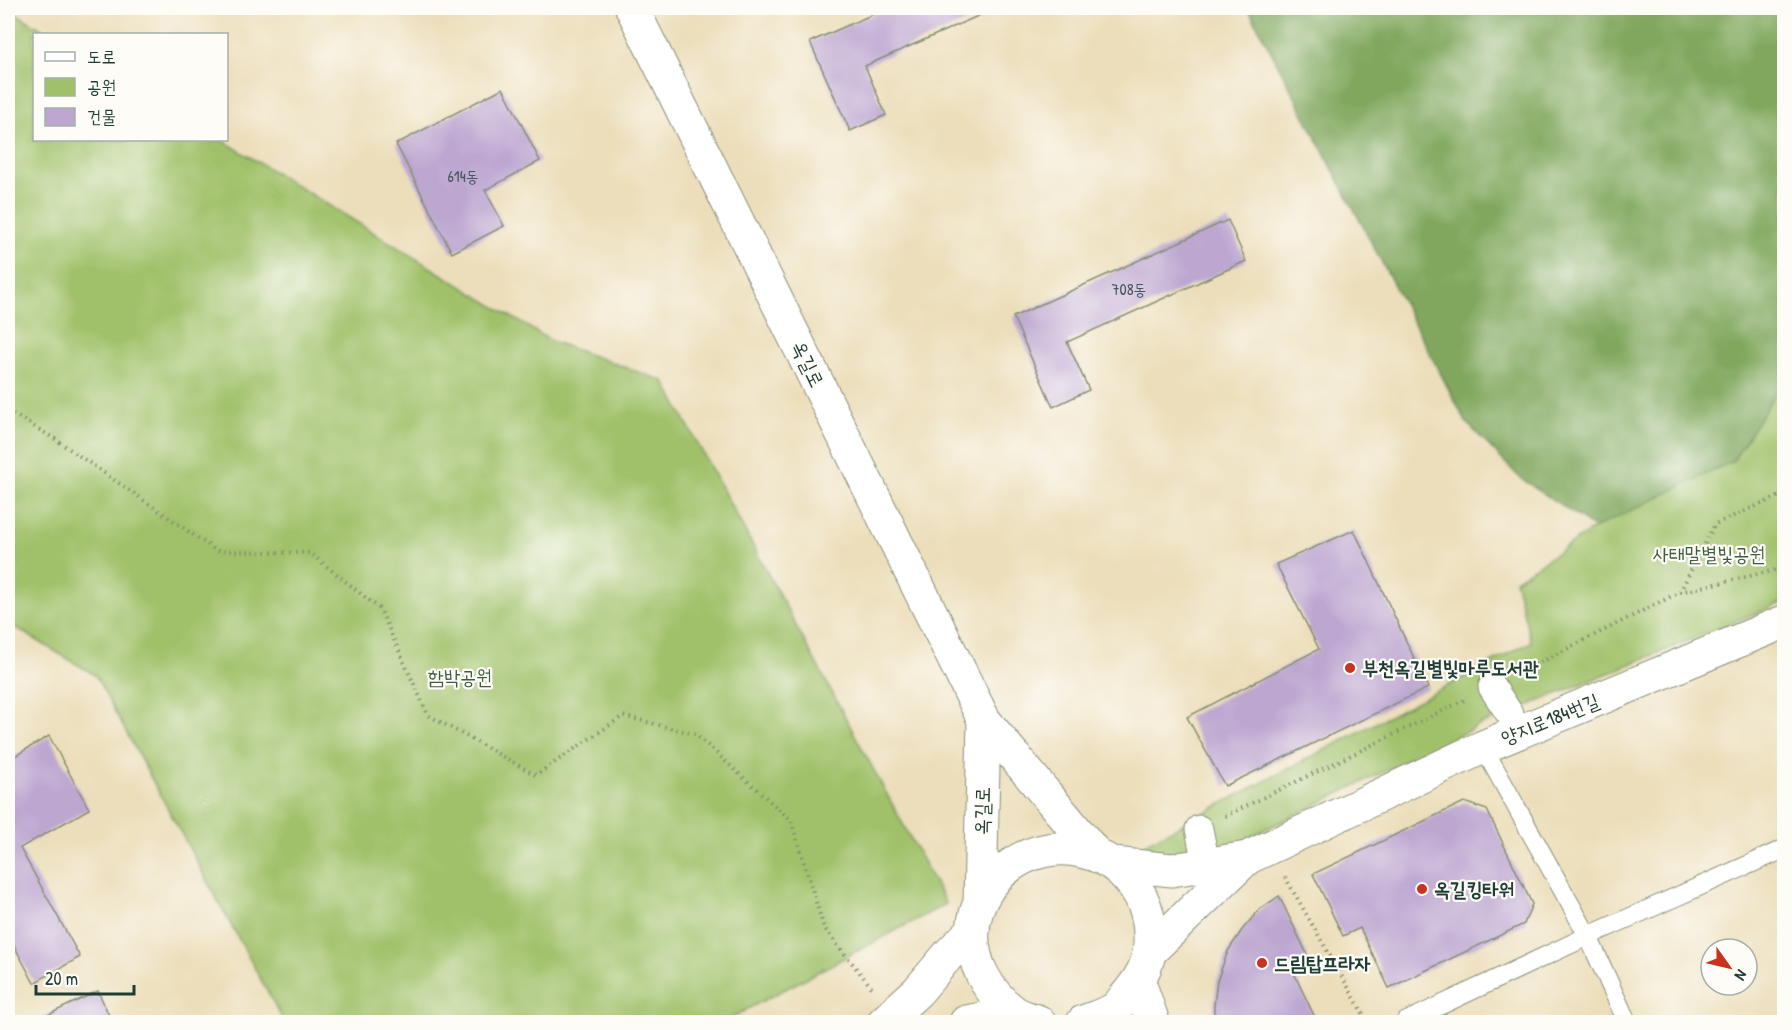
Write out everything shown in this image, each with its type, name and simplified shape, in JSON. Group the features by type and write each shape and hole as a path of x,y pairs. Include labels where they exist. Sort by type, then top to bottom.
{"street":[{"name":"옥길로","path":"632,8 984,720 1105,859 1132,881 1144,903 1150,926 1150,951"},
{"name":"양지로184번길","path":"1483,747 1785,622"},
{"path":"1492,687 1509,713"},
{"name":"옥길로","path":"984,720 976,962 991,991 1027,1018"},
{"path":"888,1018 918,991 950,953 976,916 994,879 1016,861 1041,850 1070,848 1105,859 1172,870 1258,853 1483,747"},
{"path":"1083,1023 1114,1009 1139,982 1150,951 1258,853"},
{"path":"1139,982 1153,1023"},
{"path":"966,1023 1027,1018"}],"lane":[{"name":"양지로184번길","path":"1483,747 1588,936 1627,1023"},
{"path":"1405,1023 1588,936 1785,849"}],"path":[{"path":"8,411 55,439 217,551 310,553 380,609 428,715 536,775 623,716 695,734 791,820 824,928 888,1018"},
{"path":"1680,592 1715,524 1785,494"},
{"path":"1258,853 1368,1023"}],"green space":[{"path":"1248,8 1784,8 1784,371 1779,387 1733,461 1595,528 1519,477 1466,422"},
{"name":"함박공원","path":"8,9 48,33 33,33 33,141 224,141 551,341 664,381 946,904 723,1022 284,1022 95,675 8,623"},
{"name":"사태말별빛공원","path":"1784,371 1784,602 1480,725 1227,848 1174,862 1131,851 1531,642 1515,580 1595,528 1779,387"}],"building":[{"path":"887,8 996,8 865,66 886,115 850,131 810,42"},
{"path":"503,88 540,161 485,190 504,226 452,253 396,144"},
{"path":"1228,220 1246,261 1067,342 1089,390 1053,407 1013,317"},
{"name":"부천옥길별빛마루도서관","path":"1354,530 1428,688 1225,786 1187,717 1319,649 1276,564"},
{"path":"49,736 89,809 20,848 80,957 34,983 8,934 8,760"},
{"name":"옥길킹타워","path":"1464,802 1487,810 1532,904 1524,924 1389,988 1360,928 1343,936 1313,874"},
{"name":"드림탑프라자","path":"1279,896 1308,956 1293,971 1317,1022 1214,1022 1217,981 1228,951 1259,910"},
{"path":"98,991 112,1022 33,1022"}],"place":[{"name":"부천옥길별빛마루도서관","path":"1350,668"},
{"name":"옥길킹타워","path":"1422,889"},
{"name":"드림탑프라자","path":"1262,963"}]}
